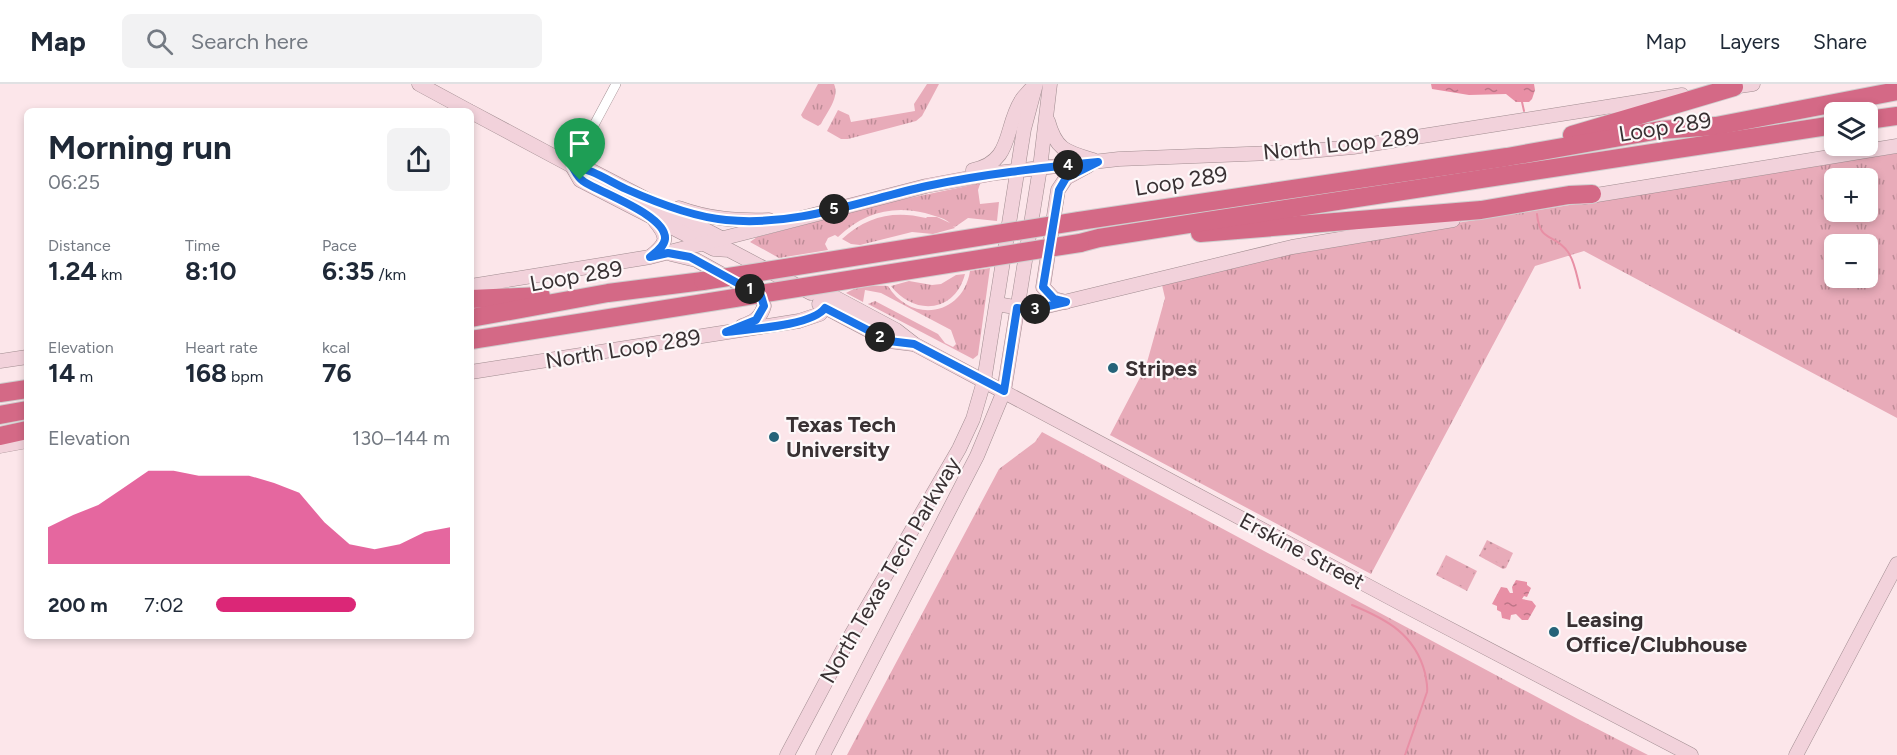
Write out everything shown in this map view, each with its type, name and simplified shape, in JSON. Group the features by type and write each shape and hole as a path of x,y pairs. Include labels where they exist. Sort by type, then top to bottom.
{"highway":[{"path":"1360,178 1389,168 1544,143 1649,114 1734,87"},
{"name":"Loop 289","path":"474,317 608,293 703,281 1079,221 1495,159 1660,130 1716,126 1897,91"},
{"path":"1878,119 1897,116"},
{"name":"Loop 289","path":"474,340 1080,243 1214,219 1824,127"},
{"path":"1080,243 1096,245 1156,237 1481,210 1569,195 1592,194"},
{"path":"474,299 608,293"},
{"path":"0,393 24,389"},
{"path":"0,415 24,411"},
{"path":"0,436 24,431"}],"main road":[{"name":"Erskine Street","path":"418,84 464,108"},
{"name":"North Texas Tech Parkway","path":"787,755 847,642 959,448 973,419 984,381 1028,110 1036,84"},
{"path":"926,186 945,176 983,168 994,160 1004,147 1020,102 1036,84"},
{"name":"North Texas Tech Parkway","path":"823,755 977,456 1004,391 1040,168 1050,84"},
{"name":"North Loop 289","path":"725,244 798,218 926,186 1018,170 1098,162 1353,147 1753,84"},
{"name":"Erskine Street","path":"474,113 572,166 588,169 725,244 896,330 914,344 1691,755"},
{"path":"1047,114 1056,143 1062,149 1098,162"},
{"path":"997,304 1031,310 1292,247 1569,201 1592,194 1897,146"},
{"path":"1066,302 1054,299 1043,287 1059,190 1066,178 1098,162"},
{"name":"Erskine Street","path":"572,166 580,180 652,218 714,249 725,244"},
{"path":"626,189 712,218 743,221 798,218"},
{"path":"650,257 663,246 665,238 663,231 652,218"},
{"path":"474,286 650,257 704,243"},
{"path":"668,253 696,260 761,296 764,306 756,320 726,332"},
{"name":"Erskine Street","path":"817,292 817,303 825,308 889,341 914,344"},
{"name":"North Loop 289","path":"474,372 799,321 818,315 825,308"},
{"path":"0,361 24,357"},
{"path":"0,446 24,442"},
{"path":"1796,755 1897,564"}],"street":[{"path":"572,166 616,84"}],"green space":[{"path":"818,84 834,84 835,94 832,104 818,126 801,115"},
{"path":"927,84 939,84 922,116 916,121 848,139 841,139 827,131 838,110 849,115 851,122 915,111 914,104"},
{"path":"1897,153 1897,418 1584,251 1535,266 1371,574 1110,435 1146,366 1165,298 1162,285 1289,252 1425,228"},
{"path":"980,184 978,190 980,204 999,202 997,221 968,218 955,227 953,226 955,228 933,234 912,232 860,245 851,244 842,239 871,220 892,215 937,217 950,223 941,218 925,213 901,210 878,213 858,222 838,237 835,235 828,238 825,244 828,250 779,258 750,242 757,237 890,202"},
{"path":"990,268 978,355 973,359 868,304 875,301 938,334 945,343 953,347 956,344 951,330 881,293 865,290 863,302 846,293 861,287 888,286 898,298 910,306 922,310 935,310 947,306 957,298 965,286 970,271"},
{"path":"965,274 960,287 952,297 933,306 922,306 911,302 900,296 891,286 909,281 932,285 941,284 956,275"},
{"path":"1042,432 1648,755 847,755 999,469 1035,442"},
{"path":"1487,540 1513,553 1506,568 1503,569 1479,556"},
{"path":"1489,544 1509,554 1503,565 1483,555"},
{"path":"1446,555 1477,571 1467,591 1436,575"},
{"path":"1447,558 1474,572 1466,588 1439,574"}],"water":[{"path":"1431,84 1534,84 1535,90 1529,102 1516,102 1506,94 1469,95 1432,89"},
{"path":"1516,580 1527,582 1531,588 1527,597 1524,596 1522,599 1532,601 1536,606 1528,620 1522,620 1516,614 1511,615 1510,620 1502,618 1497,606 1492,604 1501,587 1513,593 1512,587"}],"waterway":[{"path":"1522,102 1524,111"},
{"path":"1537,214 1544,234 1558,242 1568,252 1580,288"},
{"path":"1352,605 1398,630 1414,648 1425,673 1427,692 1405,755"}],"place":[{"name":"Stripes","path":"1113,368"},
{"name":"Texas Tech University","path":"774,437"},
{"name":"Leasing Office/Clubhouse","path":"1554,632"}],"route":[{"path":"1098,162 1066,178 1061,184 1043,287 1054,299 1066,302 1031,310 1017,308 1004,391 914,344 889,341 825,308 818,315 799,321 726,332 751,323 761,315 764,300 761,296 690,257 668,253 650,257 663,246 665,238 663,231 652,218 580,180 572,166 588,169 626,189 702,216 724,220 756,220 798,218 926,186 996,173 1098,162"}]}
